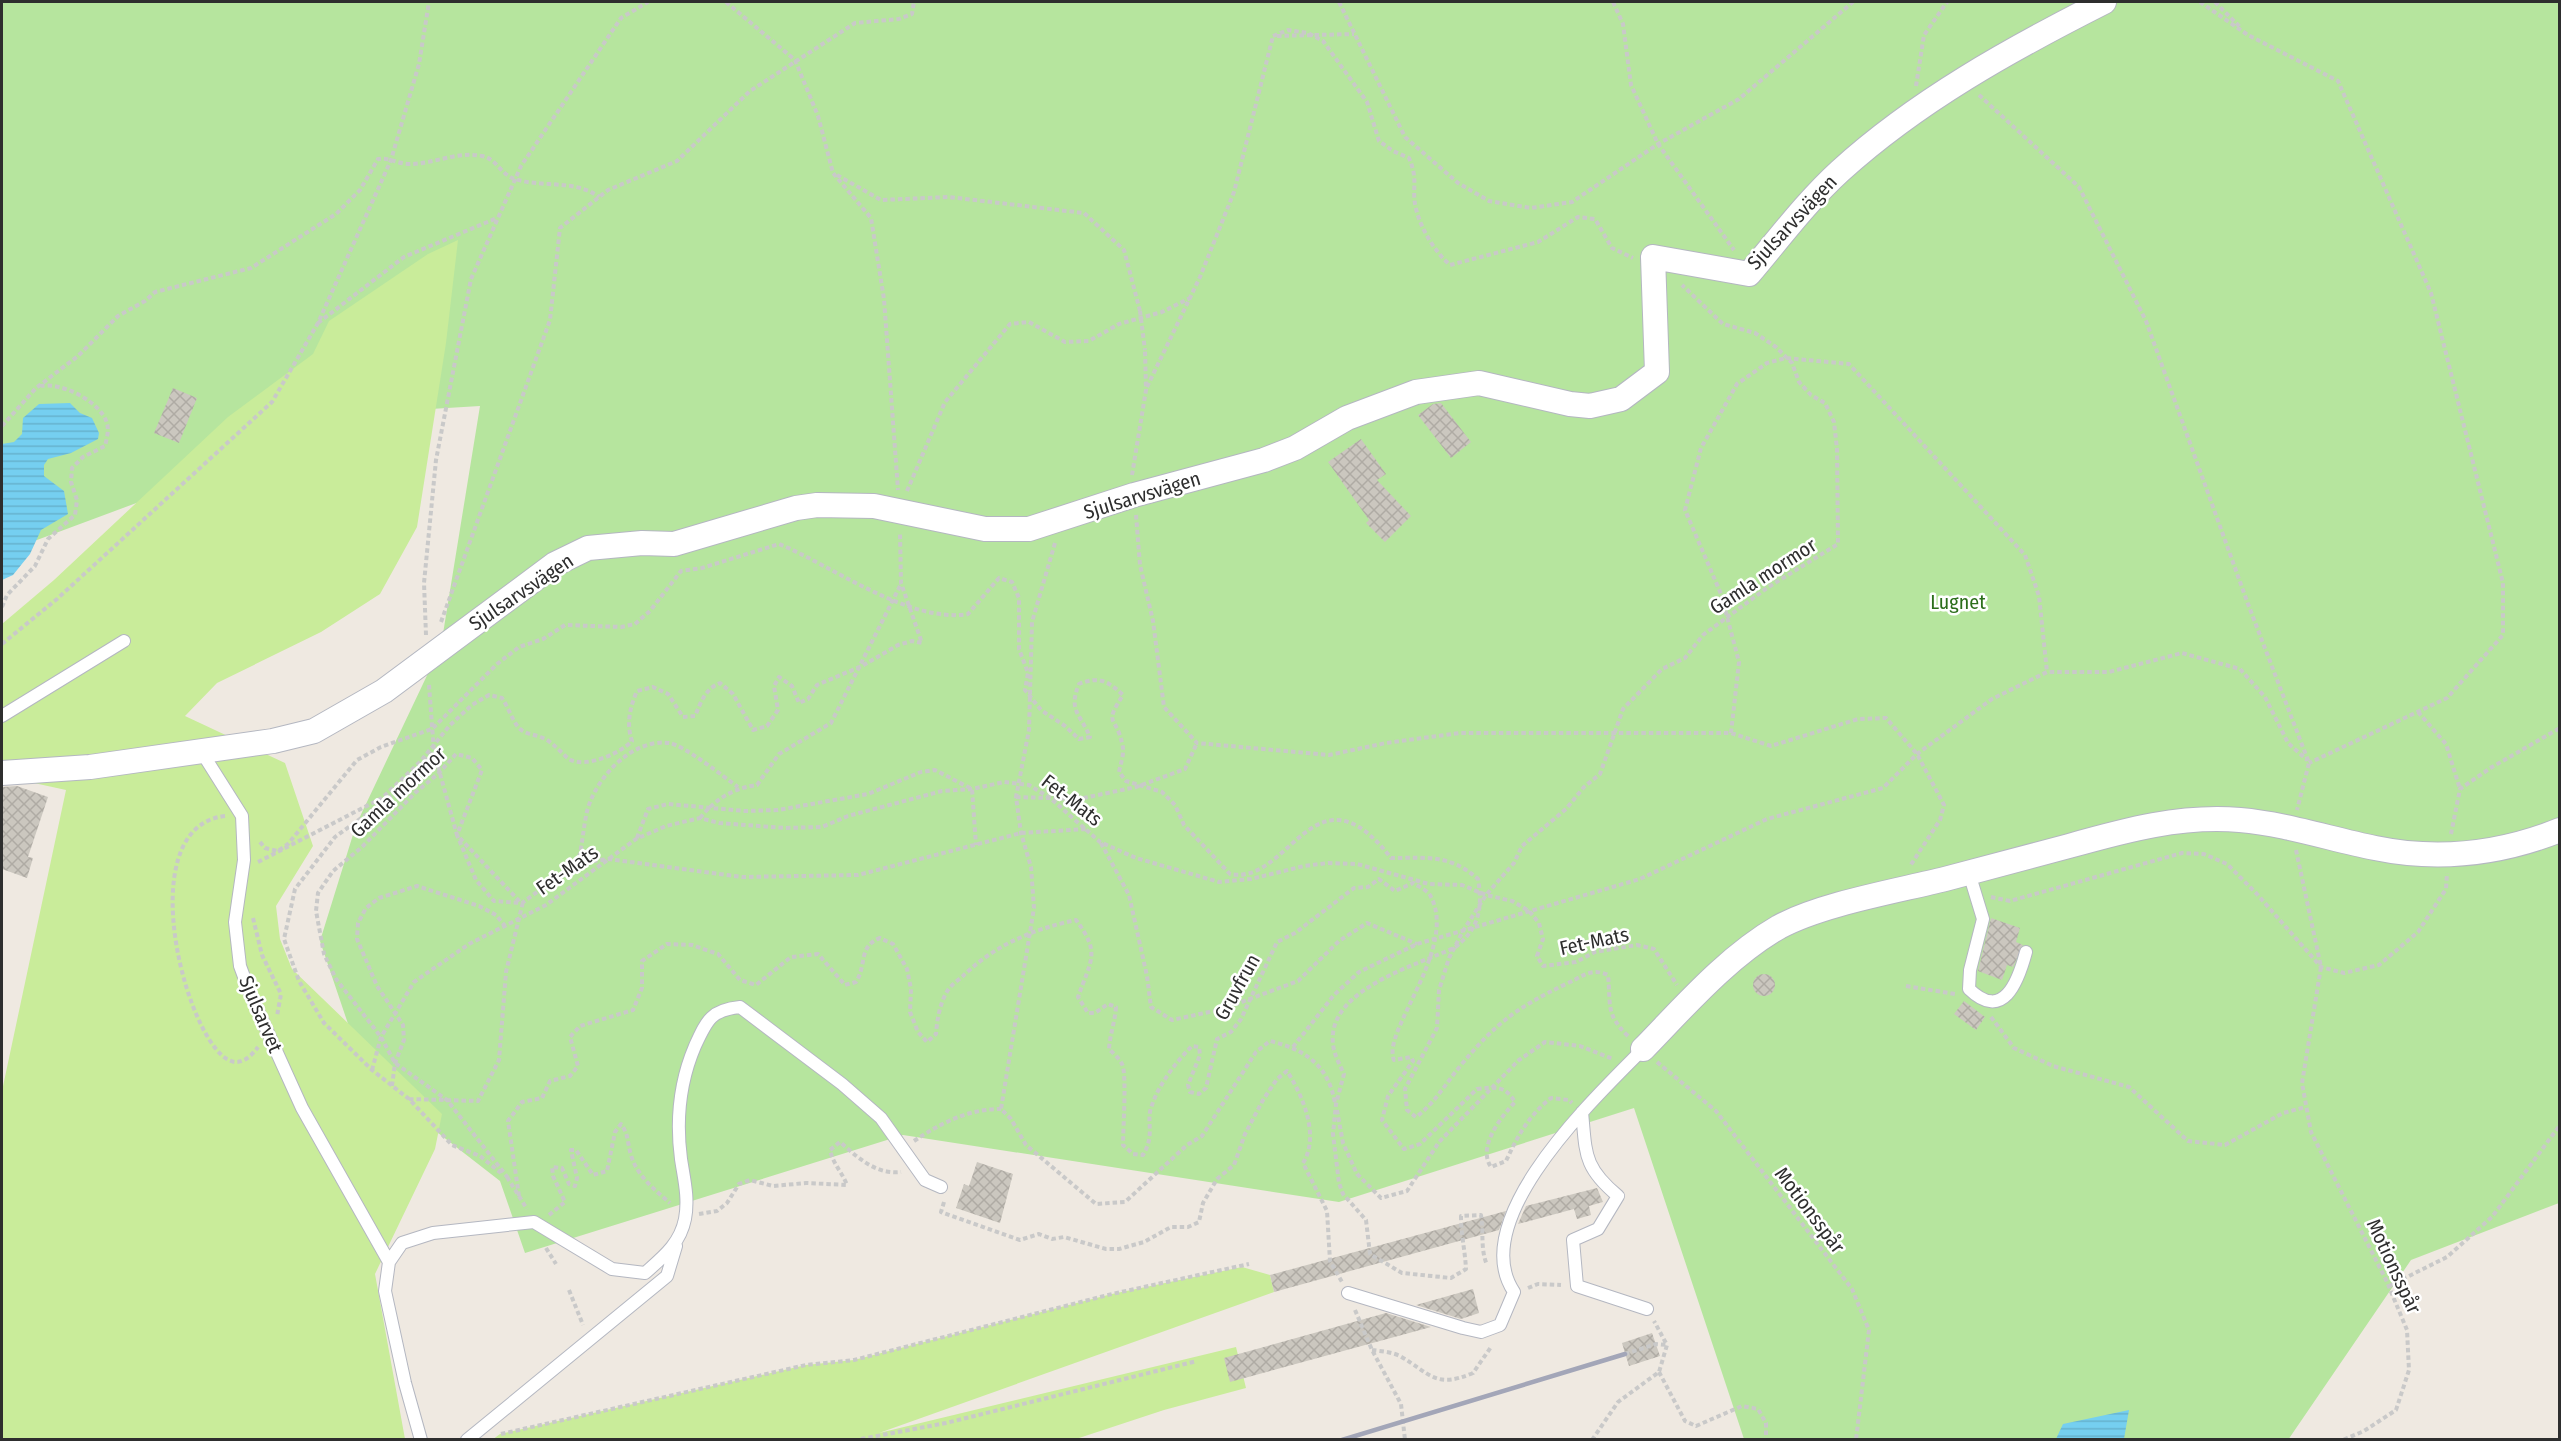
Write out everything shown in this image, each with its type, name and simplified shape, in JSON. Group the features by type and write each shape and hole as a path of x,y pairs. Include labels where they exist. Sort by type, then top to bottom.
{"street":[{"name":"Sjulsarvsvägen","path":"2,773 51,772 273,741 315,731 384,691 555,564 588,548 642,543 674,544 796,508 818,505 843,504 899,511 954,524 1007,531 1029,529 1134,495 1264,460 1294,448 1347,418 1416,392 1479,383 1570,404 1590,406 1621,399 1657,372 1653,257 1749,274 1839,171 1912,112 1963,80 2104,2"},
{"path":"1635,1057 1723,969 1780,927 1809,915 1893,892 1972,883 2153,824 2197,819 2240,820 2375,848 2438,856 2512,846 2559,830"}],"lane":[{"path":"2,716 124,640"},
{"name":"Sjulsarvet","path":"201,751 242,819 244,860 235,922 240,966 302,1108 389,1262"},
{"path":"1972,883 1983,918 1970,970 1969,989 1981,1001 1993,1002 2005,997 2018,982 2026,952"},
{"path":"467,1440 667,1276 685,1219 687,1188 681,1157 679,1119 682,1084 706,1023 721,1009 740,1007 842,1084 880,1118 925,1180 941,1187"},
{"path":"1348,1293 1481,1332 1500,1325 1514,1292 1509,1284 1504,1256 1505,1230 1517,1203 1569,1124 1635,1057"},
{"path":"1582,1112 1587,1161 1600,1181 1618,1196 1598,1229 1573,1240 1577,1286 1647,1309"},
{"path":"421,1440 405,1383 385,1291 389,1262 402,1243 433,1233 534,1222 591,1254 612,1269 645,1273 677,1242"}],"path":[{"path":"2,644 57,599 272,402 318,323 391,160 419,64 429,2"},
{"path":"648,2 621,18 521,166 471,279 436,460 424,583 433,746 457,835 476,880 494,902 522,903 562,878 578,862 586,815 608,771 624,756 645,746 669,743 691,754 738,787"},
{"path":"252,869 261,859 382,798 433,746 450,725 472,705 489,695 502,698 518,727 529,735 541,737 554,744 569,759 593,762 625,748 632,741 628,730 631,705 637,691 653,687 668,694 682,717 695,716 711,686 720,683 733,694 753,730 767,726 778,710 774,686 779,677 792,686 799,703 808,699 817,685 862,666 898,645 912,641 922,643 901,583 896,435 884,299 871,218 833,173 819,116 795,60 726,2"},
{"path":"440,625 550,320 560,228 608,190 677,161 750,91 795,60 855,23 899,19 912,14 914,2"},
{"path":"1339,2 1405,137 1458,183 1489,201 1531,208 1572,202 1658,144 1739,99 1853,2"},
{"path":"1613,2 1623,24 1631,85 1658,144 1749,274"},
{"path":"1912,112 1924,35 1947,2"},
{"path":"2200,2 2248,35 2338,81 2431,293 2503,583 2503,634 2447,698 2309,763"},
{"path":"2215,2 2248,35"},
{"path":"1273,36 1288,30 1308,33 1323,42 1367,102 1379,141 1409,158 1416,174 1416,210 1437,254 1450,265 1538,242 1578,217 1595,219 1612,248 1624,256 1637,260 1653,257"},
{"path":"1273,36 1354,34"},
{"path":"1146,390 1190,298 1234,192 1273,36"},
{"path":"1963,80 2079,187 2146,321 2248,604 2309,763 2292,829 2321,967"},
{"path":"40,387 78,356 118,316 155,292 251,268 336,214 360,190 378,159 407,164 464,155 483,156 496,162 508,176 515,179 560,184 599,197"},
{"path":"833,173 881,200 949,197 1084,213 1125,250 1140,311 1145,350 1146,390 1132,467"},
{"path":"318,323 404,257 498,218"},
{"name":"Gamla mormor","path":"1635,1057 1614,1022 1610,1009 1608,975 1598,970 1585,973 1536,998 1503,1019 1461,1065 1428,1108 1416,1117 1407,1110 1405,1089 1437,1028 1439,990 1454,948 1463,931 1486,896 1514,863 1522,846 1566,809 1584,787 1600,774 1612,732 1623,709 1662,669 1685,658 1703,635 1767,588 1838,544 1840,520 1836,497 1838,449 1834,422 1826,403 1811,395 1799,382 1792,363 1776,347 1755,333 1723,324 1653,257"},
{"path":"899,511 945,402 1010,324 1029,322 1065,342 1089,340 1119,324 1162,312 1190,298"},
{"path":"1731,733 1739,662 1720,594 1685,510 1701,448 1737,384 1767,363 1786,358 1849,364 2025,555 2038,596 2047,672"},
{"path":"2,426 36,388 51,384 86,399 106,421 108,433 105,446 83,458 72,468 71,482 77,500 75,514 48,539 35,566 8,595 2,607"},
{"path":"1134,495 1140,565 1153,621 1164,707 1197,743 1329,755 1386,743 1460,733 1612,732 1731,733 1771,746 1858,719 1886,718 1917,754 1944,805 1940,820 1893,892"},
{"path":"1001,1109 1034,908 1031,867 1021,833 1016,797 1029,730 1032,622 1062,519"},
{"path":"253,912 262,955 281,994 280,1008 269,1034 249,1057 236,1062 225,1059 215,1048 184,983 174,937 172,916 175,879 181,851 187,837 197,826 216,817 236,816 242,819 265,848 278,851 288,844 357,760 381,747 432,729 497,664 519,647 543,639 565,625 621,627 635,624 650,611 681,571 732,560 760,548 779,544 893,600 956,616 968,614 999,578 1012,582 1019,598 1019,649 1028,673 1024,682 1030,699 1079,739 1090,737 1076,712 1073,699 1079,684 1091,679 1109,682 1123,695 1112,713 1112,722 1122,740 1124,752 1119,772 1126,781 1162,792 1175,805 1184,825 1230,874 1240,876 1261,868 1315,826 1332,821 1345,821 1372,834 1391,858 1440,858 1452,861 1478,879 1482,902 1476,927 1454,948 1372,984 1349,1004 1337,1019 1332,1033 1334,1050 1344,1074 1336,1104 1334,1134 1339,1183 1344,1194 1366,1220 1370,1254 1402,1273 1451,1278 1466,1269 1461,1242 1461,1216 1480,1215 1484,1235 1480,1248 1488,1268"},
{"path":"700,818 709,807 738,787 757,785 779,754 831,723 862,666 901,583"},
{"path":"1293,1047 1334,995 1359,972 1417,944 1640,879 1767,819 1883,788 1917,754 1992,699 2047,672 2109,672 2182,653 2240,669 2265,697 2288,743 2309,763"},
{"path":"2418,712 2446,744 2460,789 2449,841"},
{"path":"2460,789 2492,767 2559,728"},
{"path":"1016,797 1079,799 1142,785 1185,769 1197,743"},
{"path":"434,752 396,793 335,837 295,890 284,939 299,981 324,1023 372,1070 409,1099 452,1145 480,1156 508,1178 534,1222"},
{"name":"Gamla mormor","path":"457,835 482,771 472,758 456,754 362,847 333,871 318,893 316,911 324,954 336,979 381,1037 395,1062 447,1100 508,1178"},
{"path":"636,839 648,809 668,804 745,811 819,804 868,794 921,772 935,771 972,789 976,845"},
{"name":"Fet-Mats","path":"372,1070 381,1037 414,982 469,944 546,905 636,839 666,826 700,818 720,823 786,828 822,827 848,816 942,791 972,789 1004,782 1019,782 1050,798 1100,842 1136,858 1219,882 1328,863 1358,864 1429,884 1462,885 1486,896 1512,901 1539,922 1543,939 1537,956 1543,966 1576,962 1595,952 1637,945 1654,949 1678,986 1678,1000 1684,1008"},
{"path":"578,862 608,859 742,877 858,875 1021,833 1087,829"},
{"path":"457,835 522,903"},
{"path":"1100,842 1129,895 1147,976 1151,1007 1172,1020 1223,1009 1298,981 1339,940 1367,923 1417,944"},
{"path":"1972,883 2010,902 2182,853 2204,854 2227,864 2256,893 2321,967 2344,973 2379,965 2418,932 2446,889 2447,873"},
{"name":"Gruvfrun","path":"519,1197 508,1121 522,1102 542,1098 550,1081 570,1076 578,1066 570,1037 580,1026 633,1010 642,988 642,961 667,944 692,945 718,954 740,980 756,985 790,957 818,954 845,985 856,982 862,972 863,953 870,942 880,938 893,944 907,969 911,989 910,1012 918,1032 927,1042 936,1034 938,1017 948,990 1001,946 1030,932 1076,920 1090,939 1092,958 1078,997 1088,1013 1095,1013 1108,1004 1116,1007 1109,1049 1122,1064 1126,1076 1122,1104 1123,1145 1133,1154 1143,1155 1150,1144 1151,1106 1171,1070 1192,1046 1199,1047 1200,1055 1188,1085 1190,1092 1198,1094 1206,1088 1217,1039 1231,1032 1253,998 1277,942 1295,933 1354,888 1368,887 1379,879 1395,891 1413,883 1431,895 1438,918 1435,939 1422,981 1391,1047 1394,1060 1411,1058 1413,1060 1388,1096 1382,1120 1404,1149 1420,1144 1477,1089 1492,1088"},
{"path":"392,1086 395,1062 404,1040 403,1025 377,986 357,939 358,923 366,908 379,898 417,886 479,906 496,915 505,926"},
{"path":"409,1099 478,1101 499,1060 506,972 522,903"},
{"name":"Motionsspår","path":"2321,967 2302,1083 2311,1132 2389,1286 2407,1330 2409,1370 2396,1410 2364,1431 2343,1440"},
{"path":"1906,986 1963,996"},
{"path":"1984,1009 2014,1048 2053,1066 2097,1076 2129,1087 2188,1141 2225,1145 2283,1113 2306,1107"},
{"path":"903,1148 943,1122 984,1109 1001,1109 1011,1119 1026,1145 1096,1204 1125,1203 1186,1145 1202,1136 1256,1052 1270,1041 1293,1047 1321,1066 1336,1104 1343,1143 1357,1174 1381,1198 1407,1191 1439,1142 1519,1060 1545,1042 1580,1046 1635,1057"},
{"name":"Motionsspår","path":"1635,1057 1656,1060 1716,1111 1852,1289 1869,1330 1856,1440"},
{"path":"1492,1088 1509,1091 1515,1102 1503,1115 1487,1146 1491,1167 1506,1161 1516,1137 1539,1108 1551,1098 1569,1100 1582,1112"},
{"path":"2389,1286 2447,1257 2492,1217 2559,1125"},
{"path":"546,1248 556,1264"},
{"path":"1330,1261 1348,1293 1372,1350 1401,1404 1405,1440"},
{"path":"500,1434 806,1365 854,1360 1112,1294 1249,1264"},
{"path":"1538,1284 1577,1286"},
{"path":"569,1290 589,1342"},
{"path":"1592,1440 1618,1402 1659,1372 1667,1345 1647,1309"},
{"path":"1372,1350 1398,1355 1423,1374 1443,1382 1473,1373 1488,1348 1496,1344"},
{"path":"1625,1354 1656,1344 1667,1345"},
{"path":"861,1439 946,1423 1197,1361"},
{"path":"1659,1372 1685,1421 1696,1426 1742,1406 1758,1409 1766,1423 1766,1440"}],"green space":[{"name":"Lugnet","path":"2,2 2559,2 2559,1203 2411,1260 2288,1440 1744,1439 1634,1108 1339,1202 903,1135 525,1253 500,1181 366,1077 320,941 356,825 441,646 480,406 381,412 2,553"},
{"path":"458,240 446,343 417,527 380,594 321,632 217,683 185,716 285,763 313,846 276,906 280,939 292,969 442,1114 435,1149 375,1274 405,1439 2,1439 2,1091 66,790 2,776 2,624 54,580 228,417 313,354 329,321 428,254"},
{"path":"1242,1267 1270,1275 1274,1292 879,1433 1236,1347 1246,1388 1164,1410 1076,1439 492,1440 500,1434 806,1365 854,1360 1112,1294"}],"water":[{"path":"70,403 80,413 92,418 99,433 98,439 71,453 48,459 44,465 44,476 64,491 68,514 41,530 30,554 13,575 2,580 2,444 14,442 22,434 23,418 39,404"},
{"path":"2129,1410 2124,1439 2056,1439 2063,1424"}],"building":[{"path":"173,388 197,398 179,443 154,433"},
{"path":"1441,403 1471,442 1451,458 1418,415 1433,404"},
{"path":"1361,439 1386,474 1377,480 1411,516 1385,542 1366,523 1369,520 1328,462"},
{"path":"17,786 48,797 28,857 33,858 27,878 2,869 2,787"},
{"path":"1991,918 2020,928 2016,942 2023,945 2013,967 2007,965 2002,980 1978,971"},
{"path":"1764,974 1772,977 1775,985 1772,993 1764,996 1756,993 1753,985 1756,977"},
{"path":"1964,1001 1985,1017 1976,1030 1954,1014"},
{"path":"977,1162 1013,1174 1000,1223 956,1208 964,1184 969,1186"},
{"path":"1597,1188 1603,1202 1589,1206 1591,1215 1577,1219 1574,1209 1518,1224 1526,1206"},
{"path":"1506,1211 1499,1230 1274,1292 1270,1275"},
{"path":"1473,1289 1479,1313 1461,1319 1416,1305"},
{"path":"1386,1313 1431,1327 1230,1382 1224,1358"},
{"path":"1652,1333 1660,1356 1629,1366 1622,1343"}],"railway":[{"path":"1342,1440 1625,1354"}]}
